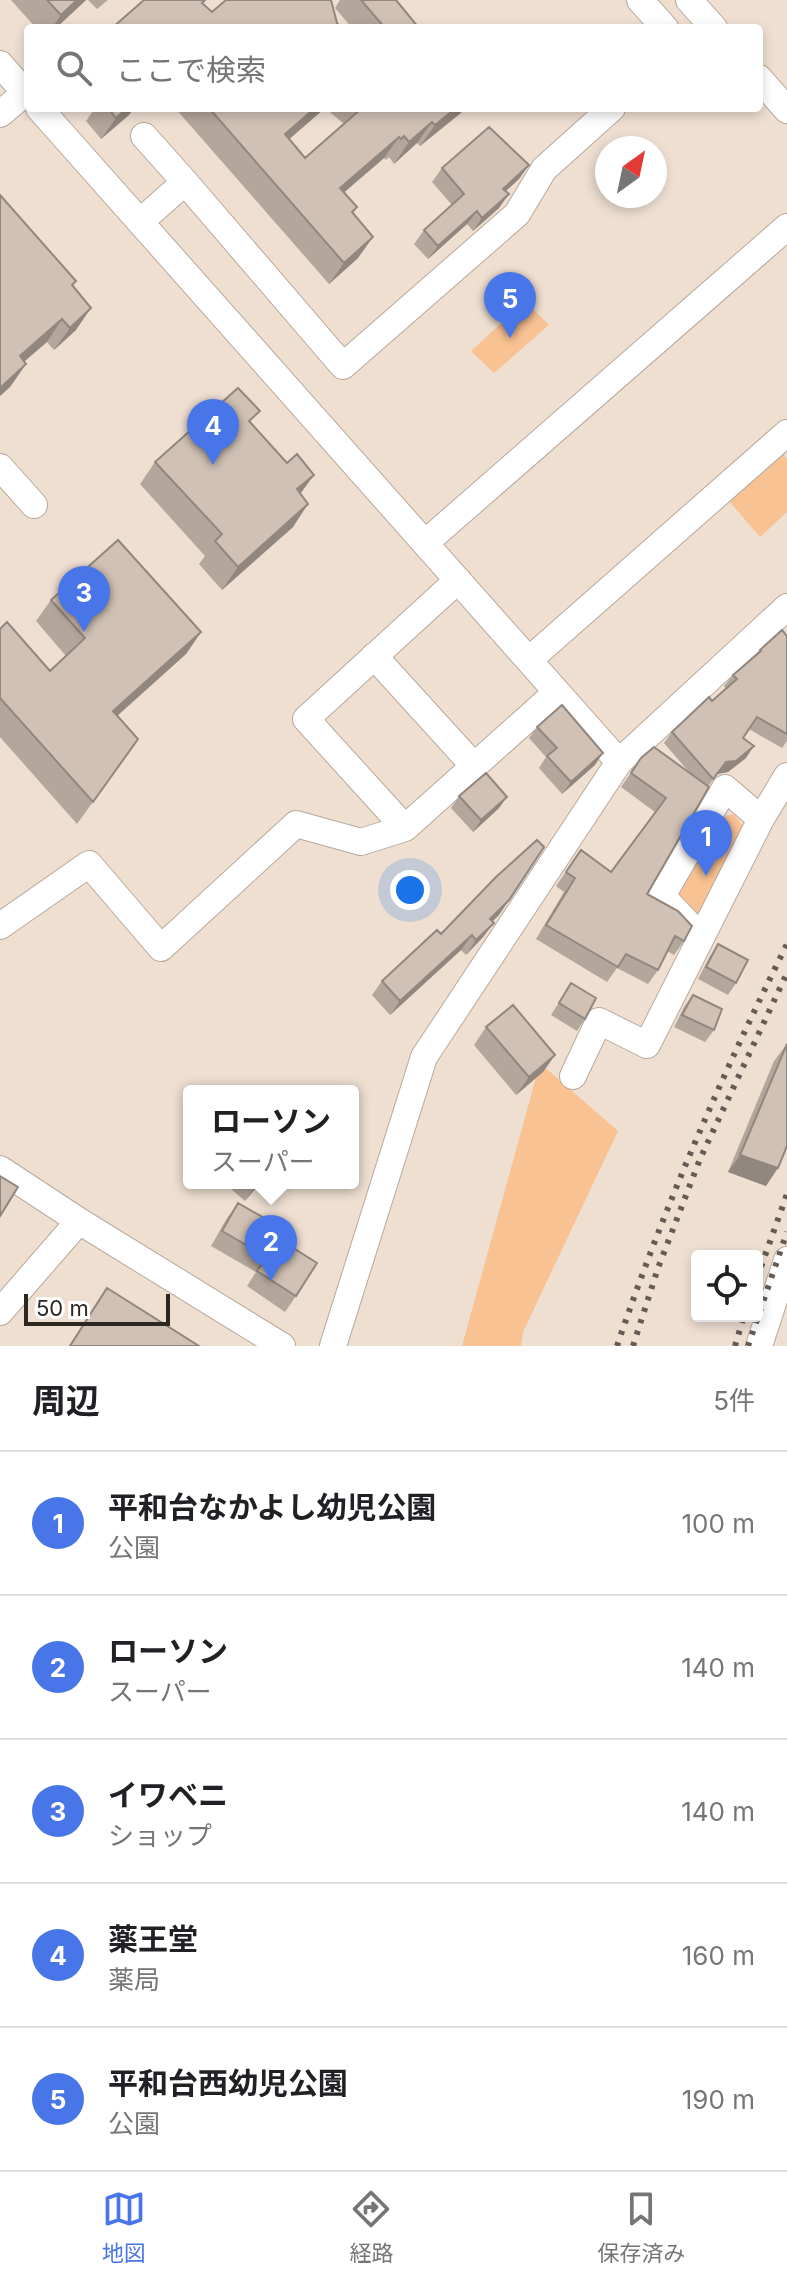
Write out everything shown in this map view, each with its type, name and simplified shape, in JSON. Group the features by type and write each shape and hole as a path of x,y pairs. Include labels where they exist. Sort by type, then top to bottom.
{"street":[{"path":"640,0 661,24"},
{"path":"689,0 710,24"},
{"path":"0,64 24,91"},
{"path":"763,83 787,110"},
{"path":"0,114 24,102"},
{"path":"43,112 619,762"},
{"path":"144,136 343,366 517,214 544,169 608,112"},
{"path":"140,222 185,182"},
{"path":"425,543 787,227"},
{"path":"529,660 787,433"},
{"path":"0,467 34,505"},
{"path":"405,828 306,719 458,580"},
{"path":"333,1346 424,1057 619,762 787,607"},
{"path":"374,656 474,766"},
{"path":"0,926 89,864 161,948 296,824 361,842 405,828 557,692"},
{"path":"573,1076 599,1021 647,1045 761,819 787,776"},
{"path":"702,938 662,896 725,788 761,819"},
{"path":"0,1169 282,1346"},
{"path":"0,1312 79,1221"},
{"path":"759,1346 787,1260"}],"shaded area":[{"path":"525,301 549,325 494,373 471,351"},
{"path":"779,449 787,459 787,512 760,537 724,495"},
{"path":"734,814 747,832 702,926 672,895 719,823 726,816"},
{"path":"540,1063 618,1131 523,1332 521,1346 462,1346"}],"building":[{"path":"47,0 77,0 61,15"},
{"path":"144,0 205,0 202,3 212,12 226,0 331,0 338,24 117,24"},
{"path":"361,0 396,0 416,24 382,24"},
{"path":"212,112 310,112 285,134 305,158 357,112 451,112 435,125 432,122 409,142 404,136 399,137 340,188 357,207 352,212 373,237 344,263"},
{"path":"489,127 529,165 503,189 509,194 482,218 477,211 438,246 424,230 464,194 442,168"},
{"path":"0,195 76,281 72,285 91,308 70,328 62,319 20,356 26,364 0,388"},
{"path":"238,388 260,411 249,421 287,463 297,454 314,475 297,489 308,504 238,567 215,541 222,534 155,462"},
{"path":"118,540 201,632 113,711 138,739 93,802 0,698 0,629 7,622 50,671 85,638 51,600"},
{"path":"782,630 787,636 787,734 757,717 743,738 754,746 736,761 726,762 713,779 672,732 709,697 712,701 737,679 733,675"},
{"path":"562,705 603,753 571,782 547,756 557,748 537,727"},
{"path":"654,747 709,787 647,894 678,911 692,926 684,941 675,936 658,970 626,954 618,967 546,925 575,878 566,872 581,850 611,872 666,798 631,773 641,758"},
{"path":"486,773 507,797 481,820 459,796"},
{"path":"537,840 544,847 509,900 490,919 494,923 476,940 472,935 400,1001 382,981 437,930 441,934"},
{"path":"718,944 748,960 736,983 706,967"},
{"path":"571,983 596,998 585,1019 559,1003"},
{"path":"693,995 722,1009 714,1030 682,1015"},
{"path":"513,1005 555,1055 529,1077 486,1027"},
{"path":"787,1044 787,1146 778,1168 740,1155"},
{"path":"0,1176 18,1187 0,1216"},
{"path":"238,1203 273,1223 268,1232 317,1263 296,1296 257,1271 267,1257 222,1231"},
{"path":"107,1288 199,1346 70,1346"}],"railway":[{"path":"617,1346 695,1142 787,944"},
{"path":"633,1346 658,1268 700,1159 787,973"},
{"path":"763,1261 787,1194"},
{"path":"748,1346 787,1232"},
{"path":"735,1346 742,1322"}],"place":[{"name":"平和台西幼児公園","path":"510,338"},
{"name":"薬王堂","path":"213,465"},
{"name":"イワベニ","path":"84,632"},
{"name":"平和台なかよし幼児公園","path":"706,876"},
{"name":"ローソン","path":"271,1281"}]}
